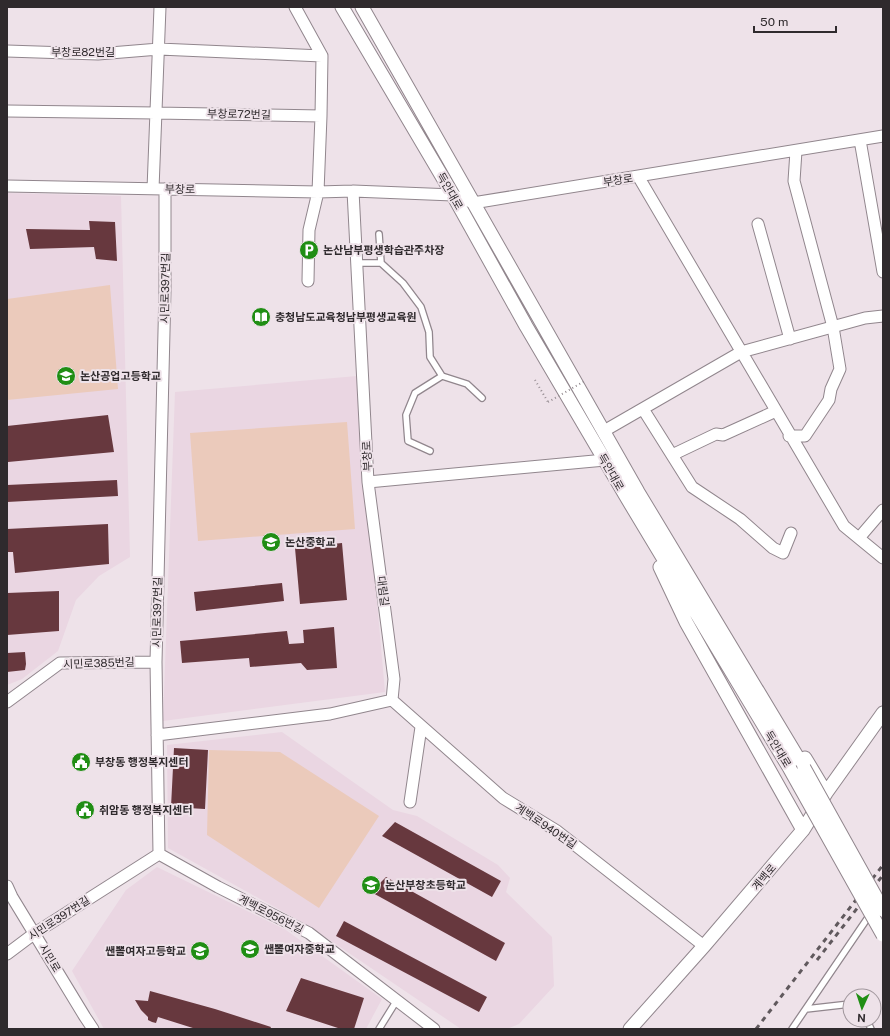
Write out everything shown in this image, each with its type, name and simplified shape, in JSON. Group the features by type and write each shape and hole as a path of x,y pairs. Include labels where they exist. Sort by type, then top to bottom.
{"street":[{"path":"153,189 160,7"},
{"path":"295,7 322,56 318,192 309,230 308,281"},
{"name":"득안대로","path":"342,7 453,195 526,326 605,460 632,495 804,768 883,910"},
{"name":"득안대로","path":"362,7 410,94 604,431 632,495 790,769 883,935"},
{"path":"159,49 322,56"},
{"name":"부창로82번길","path":"7,51 98,54 159,49"},
{"path":"7,110 156,112"},
{"name":"부창로72번길","path":"156,112 321,116"},
{"name":"부창로","path":"7,186 318,192 353,191 453,195 473,203 883,136"},
{"path":"860,140 883,272"},
{"path":"790,436 804,436 828,400 840,368 833,327 794,181 796,151"},
{"path":"638,176 844,526 883,558"},
{"name":"시민로397번길","path":"7,954 35,933 159,854 156,662 165,290 165,189"},
{"name":"부창로","path":"353,191 368,482"},
{"path":"758,224 790,339"},
{"path":"604,431 741,352 865,318 883,316"},
{"path":"642,409 692,487 740,519 774,548 783,553 791,533"},
{"path":"672,455 716,434 723,435 776,411"},
{"path":"368,482 605,460"},
{"name":"대림길","path":"368,482 394,679 392,700"},
{"path":"632,495 712,601 826,793"},
{"path":"632,495 686,622 804,830"},
{"path":"859,538 883,510"},
{"name":"시민로385번길","path":"7,702 60,663 156,662"},
{"path":"157,735 330,714 392,700"},
{"name":"계백로940번길","path":"392,700 503,798 557,832 704,946"},
{"name":"계백로","path":"630,1029 804,830 826,793 883,713"},
{"path":"410,802 421,727"},
{"name":"계백로956번길","path":"159,854 309,933 434,1029"},
{"name":"시민로","path":"7,886 12,897 93,1029"}],"lane":[{"path":"379,234 381,263"},
{"path":"357,263 381,263 403,283 421,307 428,332 430,357 442,376 467,384 482,398"},
{"path":"430,451 408,441 406,415 415,393 442,376"},
{"path":"792,1029 883,895"},
{"path":"378,1029 397,1000"},
{"path":"806,1009 842,1005"}],"path":[{"path":"535,380 548,402 585,381"}],"shaded area":[{"name":"논산공업고등학교","path":"7,193 121,196 130,557 99,576 76,600 58,651 22,679 7,685"},
{"path":"110,285 118,389 7,400 7,299"},
{"name":"논산중학교","path":"357,376 385,692 163,721 175,392"},
{"path":"347,422 355,529 198,541 190,433"},
{"name":"논산부창초등학교","path":"282,732 393,810 417,816 498,865 510,878 506,892 552,937 554,986 519,1024 507,1029 461,1029 309,926 168,848 167,745"},
{"path":"209,750 280,752 379,816 319,908 207,835"},
{"name":"쌘뽈여자고등학교","path":"157,867 286,930 382,999 366,1029 104,1029 72,971 126,890"}],"building":[{"path":"89,221 115,222 117,261 96,259 94,247 30,249 26,229 90,230"},
{"path":"108,415 114,452 8,462 7,426"},
{"path":"117,480 118,496 7,502 7,485"},
{"path":"108,524 109,564 15,573 13,552 7,552 7,529"},
{"path":"342,543 347,600 300,604 295,548"},
{"path":"282,583 284,601 196,611 194,592"},
{"path":"59,591 59,631 7,635 7,593"},
{"path":"334,627 337,668 307,670 301,663 250,667 249,658 182,663 180,641 287,631 289,644 304,643 303,630"},
{"path":"25,652 25,670 7,672 7,653"},
{"path":"174,748 208,750 205,809 171,807"},
{"path":"395,822 501,881 492,897 382,836"},
{"path":"386,877 505,943 496,961 371,892"},
{"path":"344,921 487,997 479,1012 336,936"},
{"path":"301,978 364,998 354,1029 341,1029 286,1011"},
{"path":"150,991 215,1009 271,1027 270,1029 196,1029 158,1017 156,1023 152,1022 148,1020 148,1017 141,1010 135,1000 148,1001"}],"railway":[{"path":"756,1029 883,865"},
{"path":"817,960 883,875"}],"place":[{"name":"논산남부평생학습관주차장","path":"309,250"},
{"name":"충청남도교육청남부평생교육원","path":"261,317"},
{"name":"논산공업고등학교","path":"66,376"},
{"name":"논산중학교","path":"271,542"},
{"name":"부창동 행정복지센터","path":"81,762"},
{"name":"취암동 행정복지센터","path":"85,810"},
{"name":"논산부창초등학교","path":"371,885"},
{"name":"쌘뽈여자중학교","path":"250,949"},
{"name":"쌘뽈여자고등학교","path":"200,951"}]}
